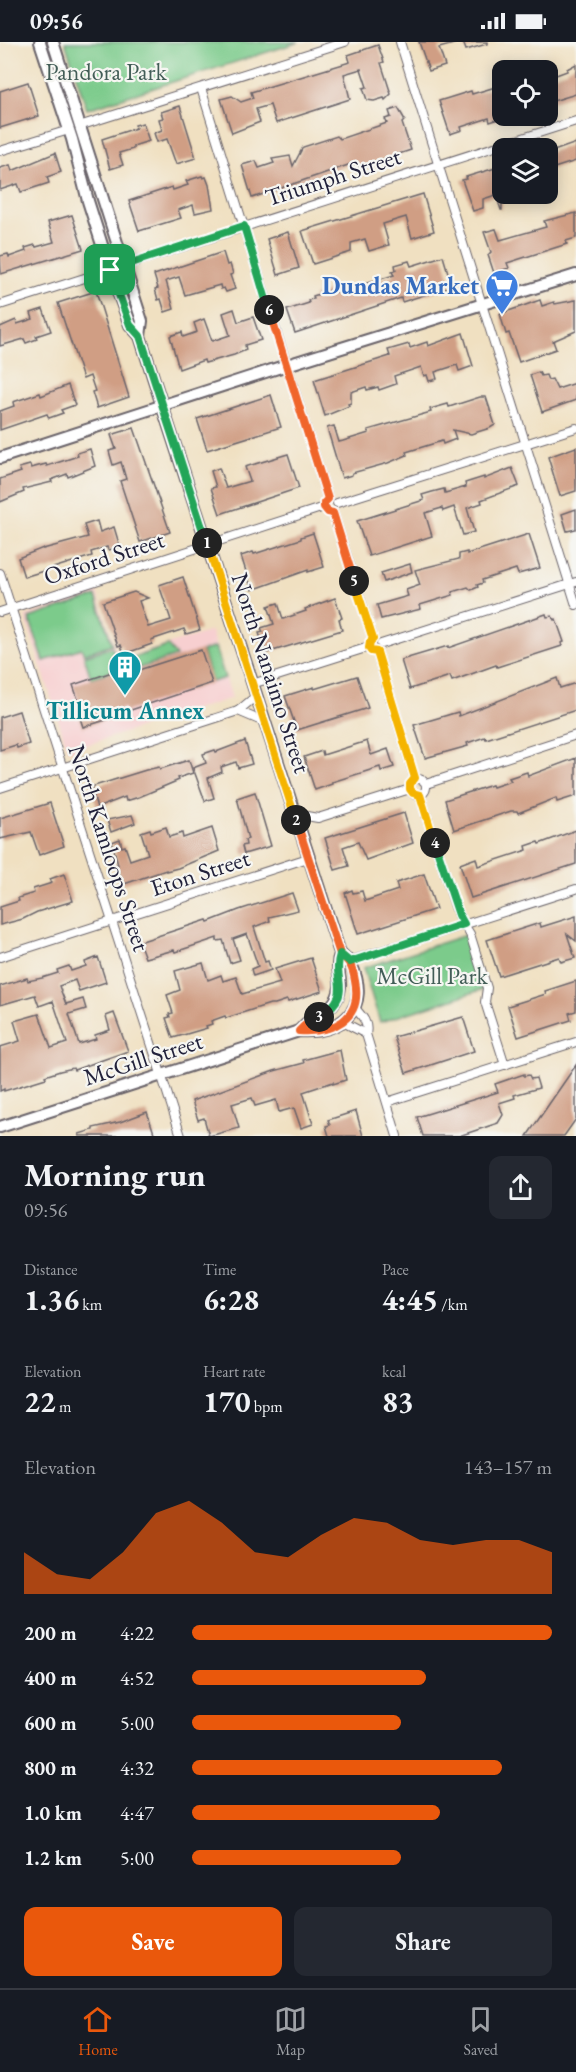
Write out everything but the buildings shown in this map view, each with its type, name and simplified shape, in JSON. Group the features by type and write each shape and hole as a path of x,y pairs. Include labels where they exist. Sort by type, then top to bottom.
{"main road":[{"path":"40,42 124,265 142,321 140,336"},
{"path":"53,42 74,128 88,201 130,325 140,336"},
{"path":"0,458 576,275"},
{"name":"North Nanaimo Street","path":"140,336 340,954 337,963 340,990 335,1003"},
{"path":"340,954 350,962 357,990 349,1014"},
{"name":"McGill Street","path":"299,1031 310,1020 320,1016 335,1003"},
{"name":"McGill Street","path":"0,1127 299,1031 316,1032 336,1026 349,1014"}],"street":[{"path":"0,151 345,42"},
{"path":"400,42 526,444 573,583 576,605"},
{"path":"201,88 328,499"},
{"name":"Triumph Street","path":"0,305 576,121"},
{"path":"338,503 576,428"},
{"path":"333,513 328,512 324,503 333,498 338,503"},
{"path":"333,513 338,508 338,503"},
{"name":"Oxford Street","path":"0,612 324,507"},
{"path":"333,513 373,639 370,642 415,778"},
{"name":"North Kamloops Street","path":"0,573 181,1136"},
{"path":"381,644 573,583"},
{"path":"373,639 379,640 381,644"},
{"path":"252,684 380,649 381,644"},
{"path":"0,788 238,711 256,696"},
{"path":"238,711 264,722"},
{"path":"426,784 576,735"},
{"path":"415,778 420,778 426,784"},
{"path":"415,778 410,784 413,793 420,795 425,792 426,784"},
{"path":"295,814 318,818 410,789"},
{"path":"420,795 459,915 470,934 487,988 485,1002 505,1065"},
{"name":"Eton Street","path":"0,957 309,858"},
{"path":"350,962 576,889"},
{"path":"349,1014 366,1034 397,1136"},
{"path":"349,1014 364,1018 368,1028 366,1034"},
{"path":"387,1102 576,1042"}],"shaded area":[{"path":"97,592 119,660 211,631 232,698 68,751 25,616"}],"green space":[{"name":"Pandora Park","path":"65,42 299,42 87,109"},
{"path":"96,596 112,644 84,654 81,648 44,661 29,618"},
{"path":"168,646 176,656 124,673 122,667 91,678 84,656 112,647 117,663"},
{"path":"215,647 225,678 212,682 202,651"},
{"name":"McGill Park","path":"466,935 484,989 380,1022 363,968"}],"place":[{"name":"Dundas Market","path":"502,315"},
{"name":"Tillicum Annex","path":"125,696"}],"route":[{"path":"110,270 130,325 140,336 340,954 350,962 354,973 357,999 350,1015 336,1026 316,1032 299,1031 310,1020 320,1016 335,1003 340,990 337,963 340,954 350,962 464,924 459,915 420,795 413,793 410,789 410,784 415,778 377,652 369,648 373,639 333,513 328,512 324,507 328,499 244,226 110,270"}]}
